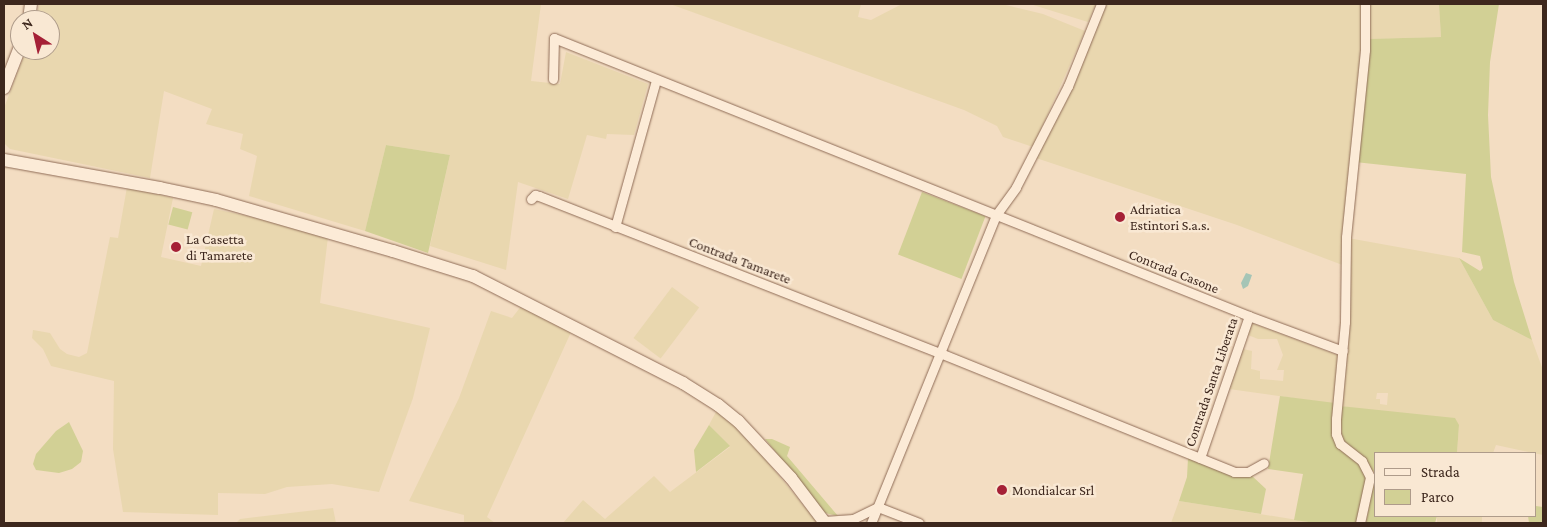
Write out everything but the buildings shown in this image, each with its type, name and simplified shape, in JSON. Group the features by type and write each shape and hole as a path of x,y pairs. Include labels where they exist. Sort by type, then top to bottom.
{"main road":[{"path":"4,88 15,60"},
{"path":"4,160 216,200 473,276 683,383 718,404 738,421 791,478 824,522"}],"street":[{"path":"871,523 996,215 1016,187 1068,86 1101,4"},
{"path":"1360,523 1370,477 1362,461 1340,444 1336,434 1346,293 1346,237 1365,50 1365,4"},
{"name":"Contrada Casone","path":"553,79 554,38 1249,316 1343,351"},
{"path":"615,227 656,80"},
{"name":"Contrada Tamarete","path":"531,199 535,195 539,196 940,353 1234,472 1248,472 1264,463"},
{"name":"Contrada Santa Liberata","path":"1200,458 1249,316"},
{"path":"824,522 851,521 878,507 919,523"}],"shaded area":[{"path":"39,4 541,4 531,81 560,84 566,52 648,84 634,135 607,134 606,139 587,135 568,199 518,182 506,270 430,246 450,155 386,145 365,231 249,196 257,156 240,149 243,134 206,124 212,109 164,91 150,178 10,149 4,143 4,108 22,60 60,60 60,10 38,10"},
{"path":"670,4 861,4 858,17 871,20 902,4 1002,4 1043,14 1085,31 1033,147 1003,137 997,126 964,110"},
{"path":"1030,4 1096,4 1088,22"},
{"path":"1105,4 1362,4 1361,50 1345,266 1237,225 1036,158 1077,74"},
{"path":"1367,4 1442,4 1439,5 1441,37 1366,39"},
{"path":"127,187 173,198 161,257 201,266 214,209 257,218 273,219 328,237 320,303 430,328 413,398 379,492 332,484 287,487 265,494 218,493 218,515 123,512 113,449 114,381 51,366 43,349 32,338 33,330 50,333 60,349 67,354 79,357 87,353 110,237 118,238"},
{"path":"1348,238 1459,258 1493,320 1532,340 1543,370 1543,455 1537,454 1537,452 1496,445 1493,452 1457,452 1459,425 1340,406 1349,330","holes":["1377,393 1388,393 1387,405 1380,404 1380,399 1376,399"]},
{"path":"1246,273 1252,275 1248,286 1243,289 1241,283"},
{"path":"672,287 699,307 661,359 633,338"},
{"path":"522,305 572,330 487,517 495,523 464,523 464,515 409,501 459,398 491,311 512,318"},
{"path":"1252,323 1340,356 1335,404 1229,389 1243,349 1252,351 1251,369 1260,371 1260,379 1283,381 1284,370 1277,370 1283,355 1277,339 1258,339 1248,335"},
{"path":"717,410 747,437 818,523 563,523 583,500 605,519 654,476 670,492 730,447 709,425"},
{"path":"1179,501 1316,523 1171,523"},
{"path":"333,508 336,523 236,523 240,519"},
{"path":"1437,517 1482,517 1482,523 1437,523"}],"green space":[{"path":"1499,4 1490,62 1488,115 1491,177 1514,282 1532,340 1493,320 1459,258 1480,271 1483,268 1480,256 1462,252 1466,174 1355,162 1366,39 1441,37 1439,5"},
{"path":"386,145 450,155 428,253 365,231"},
{"path":"922,192 985,216 961,279 898,255"},
{"path":"173,207 192,212 188,230 168,224"},
{"path":"1280,396 1335,403 1336,438 1359,461 1368,481 1357,523 1316,523 1294,520 1303,474 1268,469"},
{"path":"1340,406 1455,418 1459,425 1457,452 1374,452 1374,472 1348,448 1342,438"},
{"path":"69,422 83,451 81,462 72,469 59,473 36,470 33,464 36,454 56,431"},
{"path":"709,425 730,446 696,472 694,450"},
{"path":"765,439 772,439 790,447 787,456 838,516 825,513"},
{"path":"1188,458 1251,475 1266,489 1261,514 1179,501 1187,477"},
{"path":"1374,479 1374,517 1437,517 1435,523 1366,523"},
{"path":"1537,506 1543,507 1543,523 1529,523 1528,517 1537,517"}],"place":[{"name":"Adriatica Estintori S.a.s.","path":"1120,217"},
{"name":"La Casetta di Tamarete","path":"176,247"},
{"name":"Mondialcar Srl","path":"1002,490"}]}
